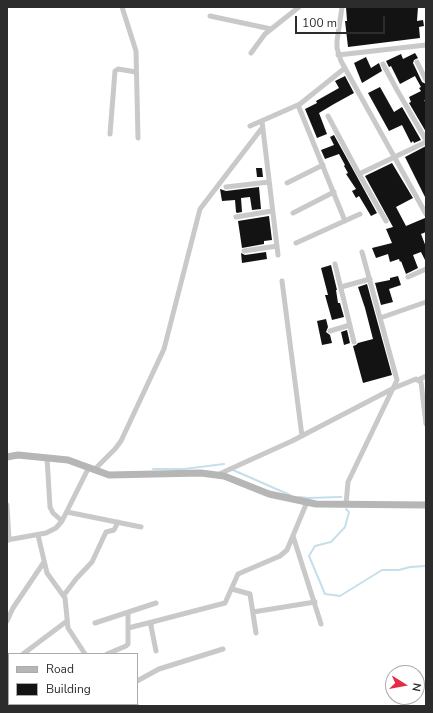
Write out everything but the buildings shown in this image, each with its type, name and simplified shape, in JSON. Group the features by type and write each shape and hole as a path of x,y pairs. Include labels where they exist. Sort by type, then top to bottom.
{"street":[{"path":"122,7 135,48 138,138"},
{"path":"251,52 263,36 299,7"},
{"path":"342,7 337,41 338,55 426,214"},
{"path":"210,16 271,29"},
{"path":"338,55 426,44"},
{"path":"417,62 426,80"},
{"path":"359,174 426,141 396,90 383,64"},
{"path":"250,126 298,105 345,68"},
{"path":"110,134 115,71 118,69 136,72"},
{"path":"298,105 345,220"},
{"path":"328,116 386,221"},
{"path":"262,121 278,255"},
{"path":"7,505 8,540 52,531 62,521 91,468 118,445 164,349 200,209 262,128"},
{"path":"288,183 323,165"},
{"path":"226,187 269,182"},
{"path":"292,213 334,192"},
{"path":"236,217 272,211"},
{"path":"296,243 360,214"},
{"path":"244,251 277,246"},
{"path":"346,504 348,482 394,388 397,377 362,252"},
{"path":"335,264 354,342"},
{"path":"408,278 426,269"},
{"path":"341,287 370,279"},
{"path":"282,282 302,436"},
{"path":"380,318 426,302"},
{"path":"330,331 350,326"},
{"path":"216,475 302,436 394,388 426,376"},
{"path":"418,380 421,382 426,424"},
{"path":"7,457 18,455 68,460 109,475 201,473 224,476 269,494 316,504 426,505"},
{"path":"47,458 50,507 53,513 62,521"},
{"path":"128,628 222,604 227,600 238,574 284,553 287,550 307,502"},
{"path":"67,512 141,527"},
{"path":"64,595 95,557 106,532 115,529 118,522"},
{"path":"38,535 48,575 64,595 66,600 67,621 70,631 84,653"},
{"path":"293,536 321,624"},
{"path":"7,621 13,608 44,562"},
{"path":"232,589 250,594 256,633"},
{"path":"253,612 315,602"},
{"path":"94,623 156,603"},
{"path":"109,653 127,645 128,612"},
{"path":"25,653 67,621"},
{"path":"152,622 151,626 156,651"},
{"path":"138,680 159,669 223,649"}],"waterway":[{"path":"153,469 184,469 224,464"},
{"path":"233,470 290,495"},
{"path":"299,497 341,497"},
{"path":"346,509 349,512 345,527 331,542 315,546 309,556 325,594 340,596 382,570 399,570 410,567 426,566"}]}
